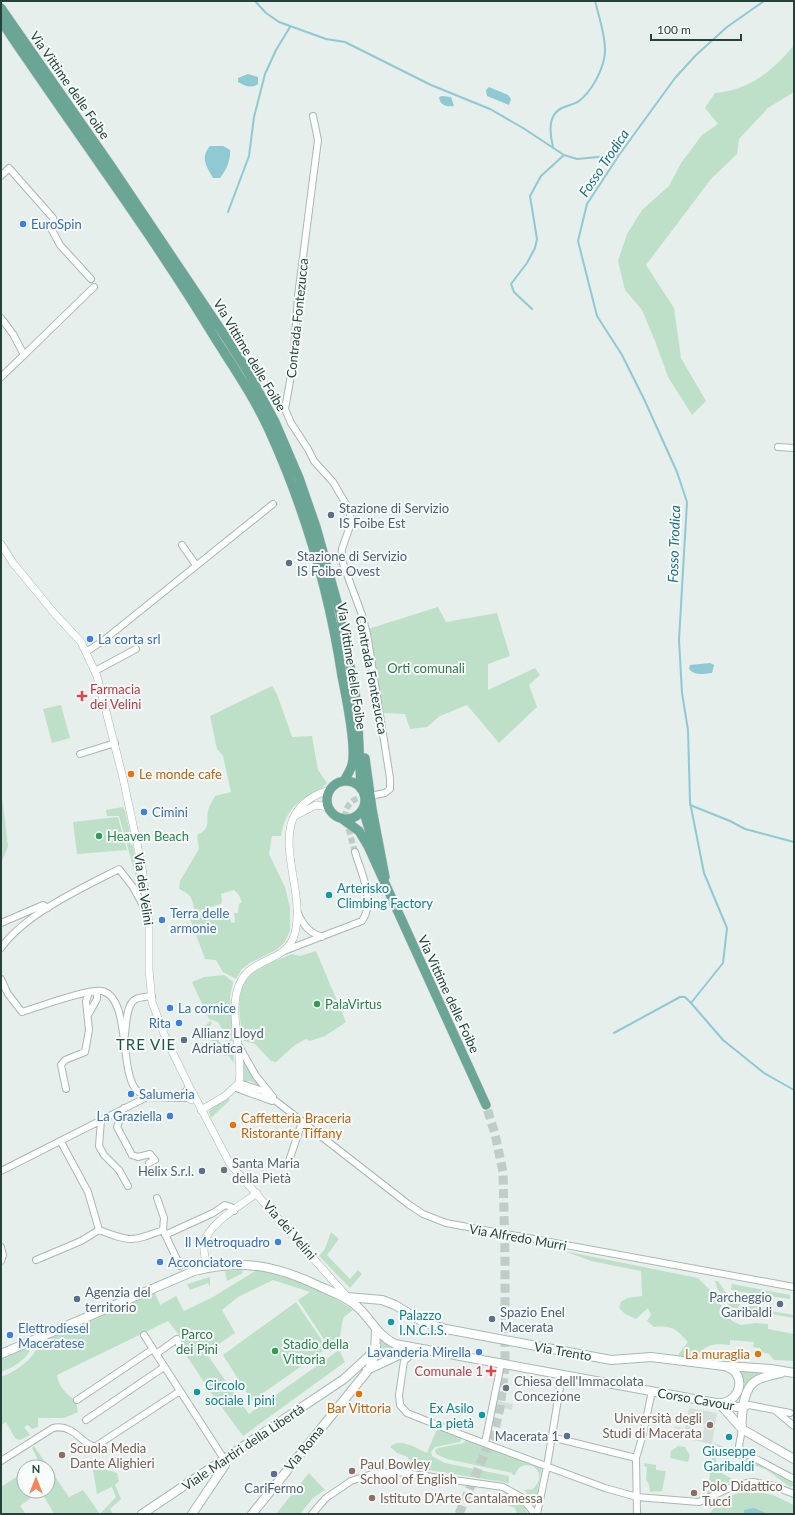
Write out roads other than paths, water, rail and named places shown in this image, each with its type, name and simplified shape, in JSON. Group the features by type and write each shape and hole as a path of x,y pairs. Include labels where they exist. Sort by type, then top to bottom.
{"main road":[{"name":"Via Vittime delle Foibe","path":"1,8 111,166 219,326 248,372 275,422 299,478 316,527 340,613 357,704 361,789"},
{"name":"Via Vittime delle Foibe","path":"1,21 176,276 240,376 269,429 288,472 327,593 338,650 352,745 352,764 344,781"},
{"path":"357,704 371,804 389,894"},
{"path":"338,782 351,782 361,789 365,799 363,809 353,817 341,818 331,812 327,802 329,790 338,782"},
{"name":"Via Vittime delle Foibe","path":"363,809 389,894"},
{"name":"Via Vittime delle Foibe","path":"341,818 352,825 364,838 486,1105"},
{"path":"1,1354 173,1280 207,1268 236,1264 276,1269 338,1291 354,1304 367,1318"},
{"name":"Via dei Velini","path":"338,1291 347,1298 372,1300"},
{"name":"Via Trento","path":"372,1300 379,1299 395,1305 410,1315 434,1326 611,1360 651,1357 724,1366 771,1369 782,1373"},
{"path":"367,1318 365,1309 372,1300"},
{"name":"Corso Cavour","path":"367,1318 376,1330 389,1341 413,1348 743,1408"},
{"path":"369,1369 376,1346 376,1330"},
{"path":"344,1379 368,1357 376,1346"},
{"path":"344,1379 413,1348"},
{"path":"719,1403 727,1402 735,1397 740,1384 735,1372 724,1366"},
{"name":"Via Roma","path":"252,1514 369,1369"},
{"path":"742,1429 741,1421 743,1408 746,1393 751,1383 755,1380 782,1373 794,1373"},
{"name":"Viale Martiri della Libertà","path":"142,1514 344,1379"},
{"path":"719,1403 742,1429 794,1459"},
{"path":"192,1514 225,1465 224,1459"},
{"path":"205,1472 213,1471 216,1478"}],"street":[{"name":"Contrada Fontezucca","path":"313,116 318,140 298,296 293,364 285,409 291,423 314,461 333,482 350,511 350,526 342,549 341,558 362,615 367,634 390,778 390,789 385,793 375,795"},
{"path":"1,176 9,168 30,190 53,218 52,230 60,245 91,279"},
{"path":"1,377 94,287"},
{"path":"1,318 13,334 24,355"},
{"path":"778,447 794,448"},
{"path":"86,652 273,504"},
{"name":"Via dei Velini","path":"1,544 13,563 55,614 81,642 95,671 115,744 137,841 149,917 149,970 152,996 161,1027 186,1081 188,1096 201,1110 230,1164 338,1291 363,1299"},
{"path":"182,545 196,565"},
{"path":"95,671 136,649"},
{"path":"80,754 115,744"},
{"path":"284,951 290,946 295,935 296,910 290,850 290,831 293,817 302,804 329,790"},
{"path":"293,817 309,807 316,805 328,807"},
{"path":"238,1085 236,1011 240,982 250,969 284,951 362,921 368,911 369,902 355,852"},
{"path":"1,948 18,928 48,908 119,869 133,887 149,917"},
{"path":"1,923 37,906 43,905 48,908"},
{"path":"296,910 304,926 309,931 322,937"},
{"path":"1,979 8,994 22,1012 62,999 97,991 103,992 116,1004 128,1074 132,1084 140,1093 147,1097"},
{"path":"88,1015 98,999 97,991"},
{"path":"66,1089 61,1064 64,1060 85,1052 89,1030 86,1001 89,993"},
{"path":"1,997 8,994"},
{"path":"124,1044 132,1001 152,996"},
{"path":"238,1046 256,1076 277,1103"},
{"path":"238,1085 277,1103"},
{"path":"201,1110 238,1085"},
{"path":"1,1171 61,1142 147,1097 188,1096"},
{"name":"Via Alfredo Murri","path":"277,1103 408,1204 423,1214 446,1223 794,1287"},
{"path":"124,1108 117,1127 132,1155 138,1156 150,1154 155,1160 150,1162"},
{"path":"101,1120 99,1146 104,1155 119,1170 128,1186"},
{"path":"289,1161 302,1122"},
{"path":"61,1142 88,1192 99,1230"},
{"path":"207,1268 204,1243 207,1236 217,1224 257,1194"},
{"path":"157,1198 164,1218 164,1233 180,1266"},
{"path":"99,1230 123,1239 137,1240 164,1233 213,1213 225,1205 231,1207 234,1211"},
{"path":"36,1260 81,1241 99,1230"},
{"path":"1,1247 3,1255 1,1261"},
{"path":"347,1298 354,1304"},
{"path":"144,1335 224,1459"},
{"path":"78,1400 154,1351 177,1339 180,1347"},
{"path":"427,1351 412,1354 404,1361 399,1396 402,1408 407,1413 618,1492 637,1497 700,1502 732,1486 753,1482 774,1486 794,1494"},
{"path":"485,1443 500,1364"},
{"path":"86,1420 164,1367"},
{"path":"536,1514 547,1466 562,1375"},
{"path":"740,1384 746,1393 748,1402 754,1407"},
{"path":"1,1461 53,1428 60,1426 74,1431 90,1445 96,1446 180,1391"},
{"path":"637,1514 636,1458 652,1391"},
{"path":"743,1408 754,1407 790,1414"},
{"path":"774,1410 792,1424"},
{"path":"742,1429 739,1446 741,1451 794,1479"},
{"path":"551,1437 636,1458"},
{"path":"312,1514 326,1498 339,1488 354,1480 383,1472 407,1472 498,1486 510,1490 526,1501 538,1506"},
{"path":"526,1501 536,1514"}],"water":[{"path":"248,74 258,77 258,84 248,86 238,82 238,78"},
{"path":"489,87 508,95 511,99 509,105 487,96 486,90"},
{"path":"439,97 451,97 454,106 446,106 442,104"},
{"path":"210,146 223,146 230,150 228,165 220,178 213,178 205,162 205,154"},
{"path":"710,663 714,665 712,673 697,674 689,669 690,665"},
{"path":"754,1508 768,1514 744,1514 744,1510"}],"waterway":[{"path":"255,1 266,13 279,22 326,39 345,42 431,85 490,109 523,128 564,155 577,159 619,155"},
{"path":"553,147 551,126 554,115 557,111 577,102 588,93 603,64 605,53 604,38 595,1"},
{"name":"Fosso Trodica","path":"764,1 727,27 696,55 675,78 619,155 587,204 578,241 597,316 622,355 644,399 677,472 687,502 679,640 682,693 688,730 690,802 704,873 727,928 723,963 691,1003 723,1040 764,1073 794,1090"},
{"path":"228,212 249,156 254,117 265,74 276,50 290,27"},
{"path":"532,309 514,292 511,284 527,263 535,248 537,239 530,196 541,176 564,155"},
{"path":"690,805 730,821 745,829 794,842"},
{"path":"614,1033 680,997 685,997 691,1003"}],"tunnel":[{"path":"355,852 345,817 346,811 350,803 354,800 372,795"},
{"path":"459,1514 495,1429 500,1408 505,1367 503,1172 495,1134 486,1105"}],"place":[{"name":"EuroSpin","path":"23,224"},
{"name":"Stazione di Servizio IS Foibe Est","path":"331,515"},
{"name":"Stazione di Servizio IS Foibe Ovest","path":"289,563"},
{"name":"La corta srl","path":"90,639"},
{"name":"Farmacia dei Velini","path":"82,696"},
{"name":"Le monde cafe","path":"131,774"},
{"name":"Cimini","path":"144,812"},
{"name":"Heaven Beach","path":"99,836"},
{"name":"Arterisko Climbing Factory","path":"329,895"},
{"name":"Terra delle armonie","path":"162,920"},
{"name":"PalaVirtus","path":"317,1004"},
{"name":"La cornice","path":"170,1008"},
{"name":"Rita","path":"179,1023"},
{"name":"Allianz Lloyd Adriatica","path":"184,1040"},
{"name":"Salumeria","path":"131,1094"},
{"name":"La Graziella","path":"170,1116"},
{"name":"Caffetteria Braceria Ristorante Tiffany","path":"233,1125"},
{"name":"Santa Maria della Pietà","path":"224,1170"},
{"name":"Helix S.r.l.","path":"202,1171"},
{"name":"Il Metroquadro","path":"278,1242"},
{"name":"Acconciatore","path":"160,1262"},
{"name":"Agenzia del territorio","path":"77,1299"},
{"name":"Parcheggio Garibaldi","path":"780,1304"},
{"name":"Spazio Enel Macerata","path":"492,1319"},
{"name":"Palazzo I.N.C.I.S.","path":"391,1322"},
{"name":"Elettrodiesel Maceratese","path":"10,1335"},
{"name":"Stadio della Vittoria","path":"275,1351"},
{"name":"Lavanderia Mirella","path":"479,1352"},
{"name":"La muraglia","path":"758,1354"},
{"name":"Comunale 1","path":"491,1371"},
{"name":"Chiesa dell'Immacolata Concezione","path":"506,1388"},
{"name":"Circolo sociale I pini","path":"197,1392"},
{"name":"Bar Vittoria","path":"359,1394"},
{"name":"Ex Asilo La pietà","path":"482,1415"},
{"name":"Università degli Studi di Macerata","path":"710,1425"},
{"name":"Macerata 1","path":"567,1436"},
{"name":"Giuseppe Garibaldi","path":"729,1437"},
{"name":"Scuola Media Dante Alighieri","path":"62,1455"},
{"name":"Paul Bowley School of English","path":"352,1471"},
{"name":"CariFermo","path":"274,1474"},
{"name":"Polo Didattico Tucci","path":"694,1493"},
{"name":"Istituto D'Arte Cantalamessa","path":"372,1498"}],"district":[{"name":"TRE VIE","path":"146,1045"}],"park label":[{"name":"Orti comunali","path":"426,668"},
{"name":"Parco dei Pini","path":"197,1342"}]}
